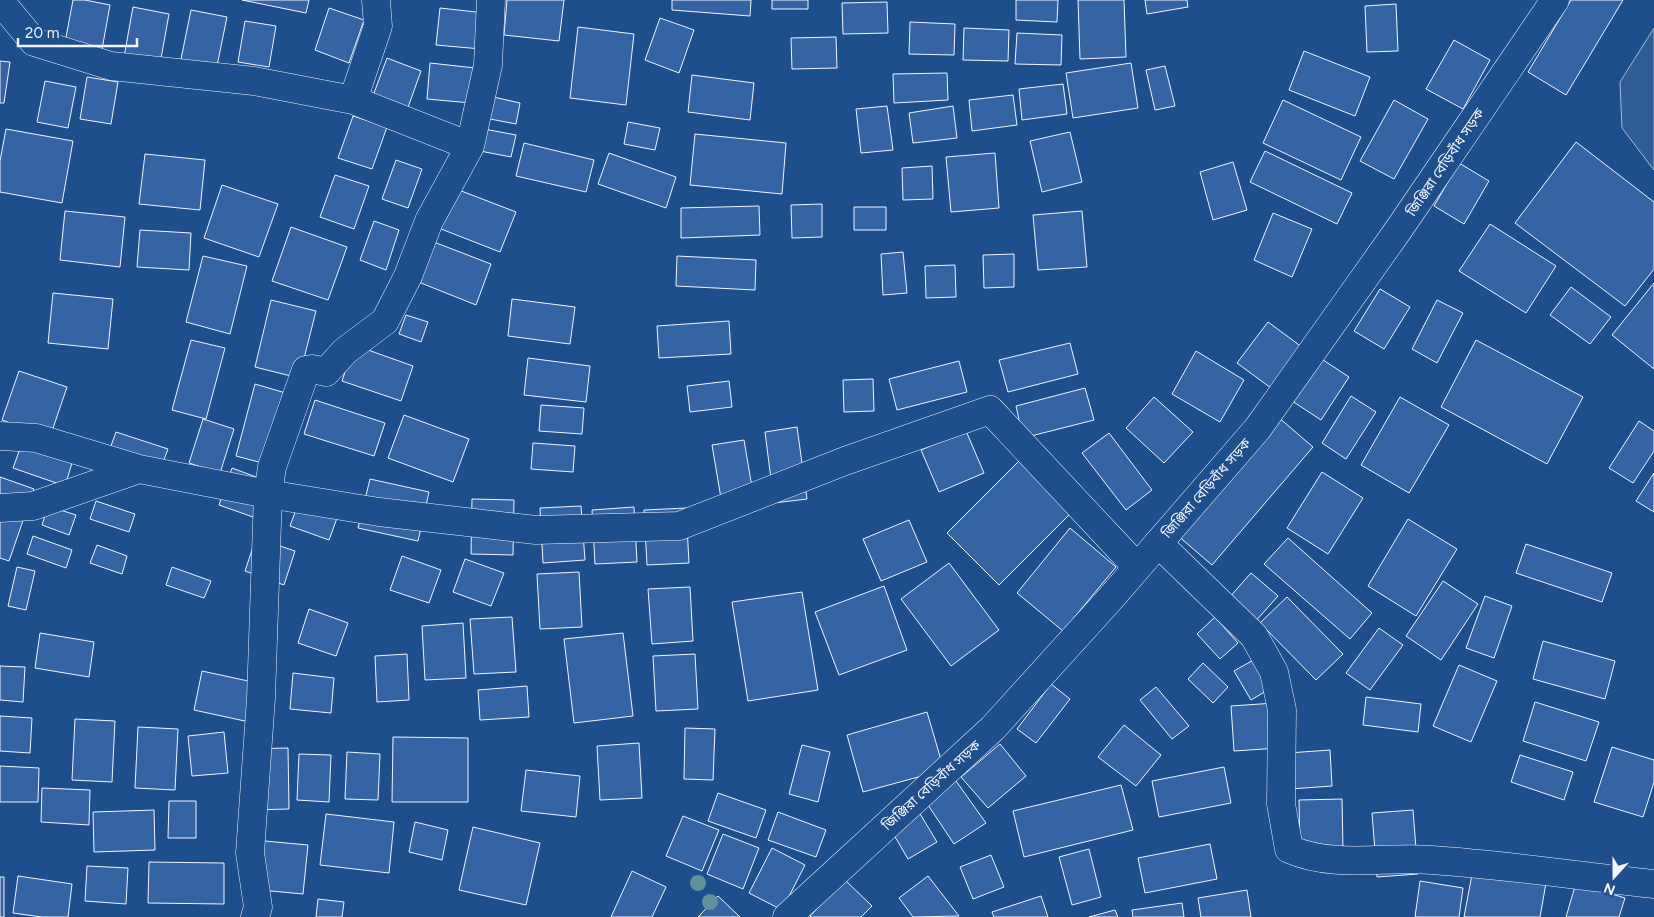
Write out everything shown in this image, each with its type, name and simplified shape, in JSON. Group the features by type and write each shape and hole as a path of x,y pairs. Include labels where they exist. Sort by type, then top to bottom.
{"street":[{"path":"353,100 378,26 376,0"},
{"path":"256,917 258,907 250,853 261,698 268,494 272,467 306,370 312,368 326,372 345,351 386,321 408,276 429,221 470,146 488,65 491,0"},
{"name":"জিঞ্জিরা বেড়িবাঁধ সড়ক","path":"788,917 993,728 1258,428 1399,229 1555,0"},
{"path":"0,1 34,42 111,66 254,81 353,100 470,146"},
{"path":"0,436 36,438 139,469 268,494 380,512 536,530 679,526 845,461 990,410 1137,567"},
{"path":"0,508 33,506 139,469"},
{"path":"1158,543 1254,636 1274,672 1282,710 1281,804 1290,849 1306,856 1333,860 1430,860 1654,884"}],"shaded area":[{"path":"1654,28 1654,170 1622,128 1620,82"}],"building":[{"path":"73,0 85,0 110,5 101,55 64,48"},
{"path":"242,0 309,0 306,13"},
{"path":"507,0 564,0 559,41 504,35"},
{"path":"672,0 751,0 750,16 672,10"},
{"path":"772,0 808,0 808,9 772,9"},
{"path":"1016,0 1058,0 1057,22 1016,20"},
{"path":"1078,0 1124,0 1126,57 1080,59"},
{"path":"1145,0 1187,0 1188,7 1147,14"},
{"path":"1571,0 1623,0 1566,95 1528,72"},
{"path":"887,2 888,33 843,34 842,3"},
{"path":"1396,4 1398,51 1367,52 1365,6"},
{"path":"133,7 169,14 160,64 124,57"},
{"path":"329,8 364,20 349,63 315,50"},
{"path":"440,8 485,13 481,49 436,45"},
{"path":"191,10 227,17 217,66 181,59"},
{"path":"660,18 694,30 679,73 645,60"},
{"path":"245,21 276,26 269,67 238,62"},
{"path":"910,22 955,24 954,55 909,54"},
{"path":"578,27 634,34 626,105 570,98"},
{"path":"964,28 1009,30 1008,61 963,60"},
{"path":"1017,33 1062,35 1061,65 1015,64"},
{"path":"836,37 837,68 792,69 791,38"},
{"path":"1454,40 1490,60 1463,109 1426,89"},
{"path":"1304,51 1370,77 1355,116 1289,90"},
{"path":"387,58 421,71 406,113 371,101"},
{"path":"0,61 10,62 4,103 0,103"},
{"path":"430,63 475,68 471,103 427,99"},
{"path":"1131,63 1138,108 1073,118 1066,73"},
{"path":"1165,66 1175,106 1155,110 1146,70"},
{"path":"947,73 948,100 894,103 893,74"},
{"path":"692,75 754,83 750,120 688,112"},
{"path":"87,77 118,82 111,124 80,119"},
{"path":"45,81 76,87 68,128 37,122"},
{"path":"1063,84 1067,114 1022,120 1019,89"},
{"path":"1013,95 1017,125 972,131 969,100"},
{"path":"489,96 520,103 516,124 485,118"},
{"path":"1283,100 1361,137 1341,180 1263,143"},
{"path":"1394,100 1428,119 1394,179 1360,161"},
{"path":"887,106 893,150 861,153 856,109"},
{"path":"953,106 957,138 913,143 909,113"},
{"path":"353,116 387,127 372,169 338,158"},
{"path":"628,122 660,128 655,150 624,144"},
{"path":"6,129 73,141 62,203 0,192 0,161"},
{"path":"484,129 516,135 511,157 480,151"},
{"path":"1070,132 1082,182 1042,192 1030,141"},
{"path":"695,134 786,143 782,194 690,185"},
{"path":"1576,142 1654,202 1654,269 1625,306 1515,223"},
{"path":"524,143 594,160 586,192 516,176"},
{"path":"1265,151 1352,193 1337,224 1250,182"},
{"path":"609,153 676,177 666,208 598,184"},
{"path":"995,153 999,208 951,212 946,157"},
{"path":"145,154 205,160 200,210 139,204"},
{"path":"396,160 422,169 408,208 382,199"},
{"path":"1233,162 1247,210 1213,220 1200,172"},
{"path":"1459,163 1489,181 1464,224 1434,206"},
{"path":"932,166 933,199 903,200 902,168"},
{"path":"335,175 369,186 354,229 320,217"},
{"path":"222,185 278,204 259,257 204,238"},
{"path":"451,187 516,212 500,252 436,227"},
{"path":"822,204 822,237 792,238 791,205"},
{"path":"759,206 760,235 681,238 681,208"},
{"path":"854,207 886,207 886,230 854,230"},
{"path":"65,211 125,217 120,267 60,260"},
{"path":"1082,211 1087,267 1038,270 1033,215"},
{"path":"1273,213 1312,229 1292,277 1254,260"},
{"path":"374,221 399,230 386,270 360,260"},
{"path":"1490,224 1556,266 1526,313 1459,271"},
{"path":"291,227 347,247 328,300 272,281"},
{"path":"140,230 191,233 189,270 137,267"},
{"path":"426,239 491,264 476,305 411,279"},
{"path":"903,252 907,293 883,295 881,254"},
{"path":"1014,254 1014,287 984,288 983,255"},
{"path":"203,256 247,266 230,334 186,322"},
{"path":"677,256 756,260 755,290 676,286"},
{"path":"955,265 956,297 926,298 925,266"},
{"path":"1654,283 1654,369 1612,335"},
{"path":"1571,287 1611,317 1590,344 1550,315"},
{"path":"1380,289 1410,307 1384,349 1354,331"},
{"path":"53,293 113,299 108,349 48,343"},
{"path":"512,299 575,307 570,344 508,336"},
{"path":"271,300 316,311 299,378 255,367"},
{"path":"1437,300 1463,313 1437,363 1412,349"},
{"path":"406,315 428,322 421,342 399,334"},
{"path":"729,321 731,354 659,358 657,326"},
{"path":"1268,322 1302,347 1271,388 1237,363"},
{"path":"191,340 225,348 206,419 172,410"},
{"path":"1476,340 1583,397 1547,464 1441,407"},
{"path":"1070,343 1078,374 1008,392 999,360"},
{"path":"354,345 413,366 401,401 342,381"},
{"path":"1196,351 1244,380 1220,422 1172,394"},
{"path":"1314,354 1349,377 1321,420 1286,397"},
{"path":"528,358 590,366 586,402 524,395"},
{"path":"959,361 967,392 897,410 889,379"},
{"path":"19,371 67,387 50,437 2,420"},
{"path":"873,379 874,411 844,412 843,380"},
{"path":"729,381 732,407 690,412 687,386"},
{"path":"255,384 289,394 270,465 236,456"},
{"path":"1085,388 1094,420 1023,438 1016,406"},
{"path":"1351,396 1376,412 1346,459 1322,443"},
{"path":"1154,397 1193,432 1164,463 1126,428"},
{"path":"1400,397 1449,425 1409,493 1361,465"},
{"path":"315,400 385,423 374,456 304,434"},
{"path":"541,405 584,408 582,434 539,431"},
{"path":"404,415 469,439 453,482 388,458"},
{"path":"1278,417 1313,447 1212,565 1177,535"},
{"path":"203,419 234,429 220,473 189,463"},
{"path":"1639,421 1654,431 1654,451 1633,483 1609,468"},
{"path":"797,427 807,499 774,503 765,432"},
{"path":"966,431 984,473 939,492 921,450"},
{"path":"116,432 168,449 154,486 103,468"},
{"path":"1109,433 1152,490 1126,510 1082,453"},
{"path":"744,440 756,511 724,516 712,445"},
{"path":"533,443 575,446 573,472 531,469"},
{"path":"21,446 72,463 65,486 13,468"},
{"path":"1022,458 1075,509 999,585 947,533"},
{"path":"232,468 283,487 270,523 219,505"},
{"path":"1322,472 1363,498 1328,554 1287,528"},
{"path":"1654,473 1654,512 1636,501"},
{"path":"0,477 34,489 9,561 0,558"},
{"path":"370,479 429,492 418,541 358,528"},
{"path":"302,493 341,507 329,540 290,526"},
{"path":"472,499 514,500 513,555 471,554"},
{"path":"96,501 135,514 129,532 90,519"},
{"path":"48,506 76,515 69,535 42,525"},
{"path":"581,506 585,560 543,563 540,508"},
{"path":"634,507 637,562 595,564 592,510"},
{"path":"686,508 689,563 647,565 644,510"},
{"path":"1408,519 1457,549 1416,616 1368,586"},
{"path":"909,520 927,562 881,581 863,539"},
{"path":"1070,528 1116,567 1063,631 1017,593"},
{"path":"33,536 72,550 66,568 27,554"},
{"path":"256,538 295,551 284,585 245,571"},
{"path":"1288,538 1372,613 1350,639 1264,564"},
{"path":"1526,544 1612,573 1602,602 1516,573"},
{"path":"97,545 127,556 122,574 90,563"},
{"path":"402,556 441,570 429,603 390,590"},
{"path":"465,559 504,573 491,606 453,592"},
{"path":"949,563 999,630 951,666 901,599"},
{"path":"17,567 35,571 26,610 8,606"},
{"path":"172,567 211,581 204,598 166,585"},
{"path":"579,572 582,627 540,629 537,574"},
{"path":"1251,573 1278,596 1254,623 1228,599"},
{"path":"1443,581 1478,604 1441,660 1406,636"},
{"path":"884,586 907,650 839,675 815,612"},
{"path":"690,587 693,641 652,644 648,589"},
{"path":"802,592 818,690 748,701 732,602"},
{"path":"1485,596 1512,606 1494,658 1466,648"},
{"path":"1287,597 1343,654 1316,680 1260,623"},
{"path":"309,609 348,623 336,656 298,643"},
{"path":"512,617 516,672 474,674 470,619"},
{"path":"1215,617 1238,643 1220,659 1197,634"},
{"path":"463,623 466,678 425,680 422,626"},
{"path":"1379,628 1403,645 1370,690 1346,673"},
{"path":"40,633 94,642 89,677 35,668"},
{"path":"623,633 633,716 574,723 564,639"},
{"path":"1543,641 1615,661 1605,699 1533,679"},
{"path":"407,654 409,700 377,702 375,656"},
{"path":"695,654 698,709 656,711 653,656"},
{"path":"1255,659 1273,687 1251,700 1234,671"},
{"path":"1203,663 1228,687 1213,703 1188,679"},
{"path":"1459,665 1497,681 1471,742 1433,726"},
{"path":"0,666 25,667 23,702 0,700"},
{"path":"202,671 262,684 254,723 194,710"},
{"path":"293,673 334,678 331,713 290,709"},
{"path":"1051,684 1070,699 1036,743 1017,729"},
{"path":"527,686 529,717 480,720 478,690"},
{"path":"1156,687 1189,726 1172,739 1140,700"},
{"path":"1366,697 1421,704 1418,732 1363,725"},
{"path":"1535,702 1599,722 1586,761 1523,741"},
{"path":"1275,703 1279,748 1234,751 1231,706"},
{"path":"927,712 944,770 863,792 847,735"},
{"path":"0,716 32,718 30,753 0,751"},
{"path":"75,719 115,721 112,782 72,780"},
{"path":"1124,725 1161,755 1136,786 1098,757"},
{"path":"138,727 178,729 175,790 135,788"},
{"path":"685,728 715,729 713,780 684,779"},
{"path":"224,732 228,773 192,776 188,736"},
{"path":"393,737 468,738 468,802 392,802"},
{"path":"639,743 642,798 600,800 597,746"},
{"path":"1000,744 1026,776 988,808 961,777"},
{"path":"802,745 830,752 818,802 789,794"},
{"path":"1612,747 1654,760 1654,782 1643,817 1594,802"},
{"path":"288,748 289,809 249,810 247,749"},
{"path":"1330,750 1332,786 1290,789 1288,753"},
{"path":"347,752 380,754 378,800 345,799"},
{"path":"299,754 331,755 329,802 297,800"},
{"path":"1520,755 1573,772 1564,800 1511,782"},
{"path":"0,766 39,768 38,802 0,802"},
{"path":"1224,767 1231,803 1159,817 1152,781"},
{"path":"526,770 580,776 576,817 521,811"},
{"path":"956,781 986,823 954,844 926,802"},
{"path":"1121,785 1133,830 1024,857 1013,811"},
{"path":"42,788 90,790 89,825 41,822"},
{"path":"718,793 766,810 756,838 708,821"},
{"path":"1342,799 1343,850 1300,851 1299,800"},
{"path":"169,801 196,801 196,838 168,838"},
{"path":"154,810 155,850 94,852 93,812"},
{"path":"1413,810 1418,874 1377,877 1372,813"},
{"path":"778,812 826,830 816,857 768,840"},
{"path":"919,812 937,842 908,859 890,828"},
{"path":"326,814 394,822 389,873 320,865"},
{"path":"683,816 719,830 702,871 666,856"},
{"path":"415,822 448,830 442,860 409,852"},
{"path":"473,827 540,843 526,905 459,890"},
{"path":"723,834 759,848 743,889 707,874"},
{"path":"254,840 308,845 303,894 250,889"},
{"path":"1210,844 1217,879 1145,893 1138,858"},
{"path":"772,848 805,865 782,910 749,893"},
{"path":"1089,849 1101,897 1072,905 1059,857"},
{"path":"991,855 1004,887 973,899 960,867"},
{"path":"149,862 224,863 224,904 148,903"},
{"path":"87,866 128,868 126,904 85,901"},
{"path":"1473,869 1546,883 1540,917 1464,917"},
{"path":"632,871 666,887 652,917 611,917"},
{"path":"18,876 72,884 68,917 42,917 13,913"},
{"path":"928,876 959,916 913,917 899,898"},
{"path":"0,877 4,877 4,917 0,917"},
{"path":"845,880 872,906 861,917 811,917 810,916"},
{"path":"1420,881 1463,888 1459,917 1415,917"},
{"path":"1576,883 1625,898 1619,917 1566,917"},
{"path":"1247,890 1251,917 1201,917 1198,898"},
{"path":"718,896 740,917 698,917"},
{"path":"1041,896 1048,917 994,917 992,912"},
{"path":"318,899 344,902 342,917 316,917"},
{"path":"1182,903 1184,917 1133,917 1132,910"},
{"path":"1115,910 1118,917 1089,917"}]}
